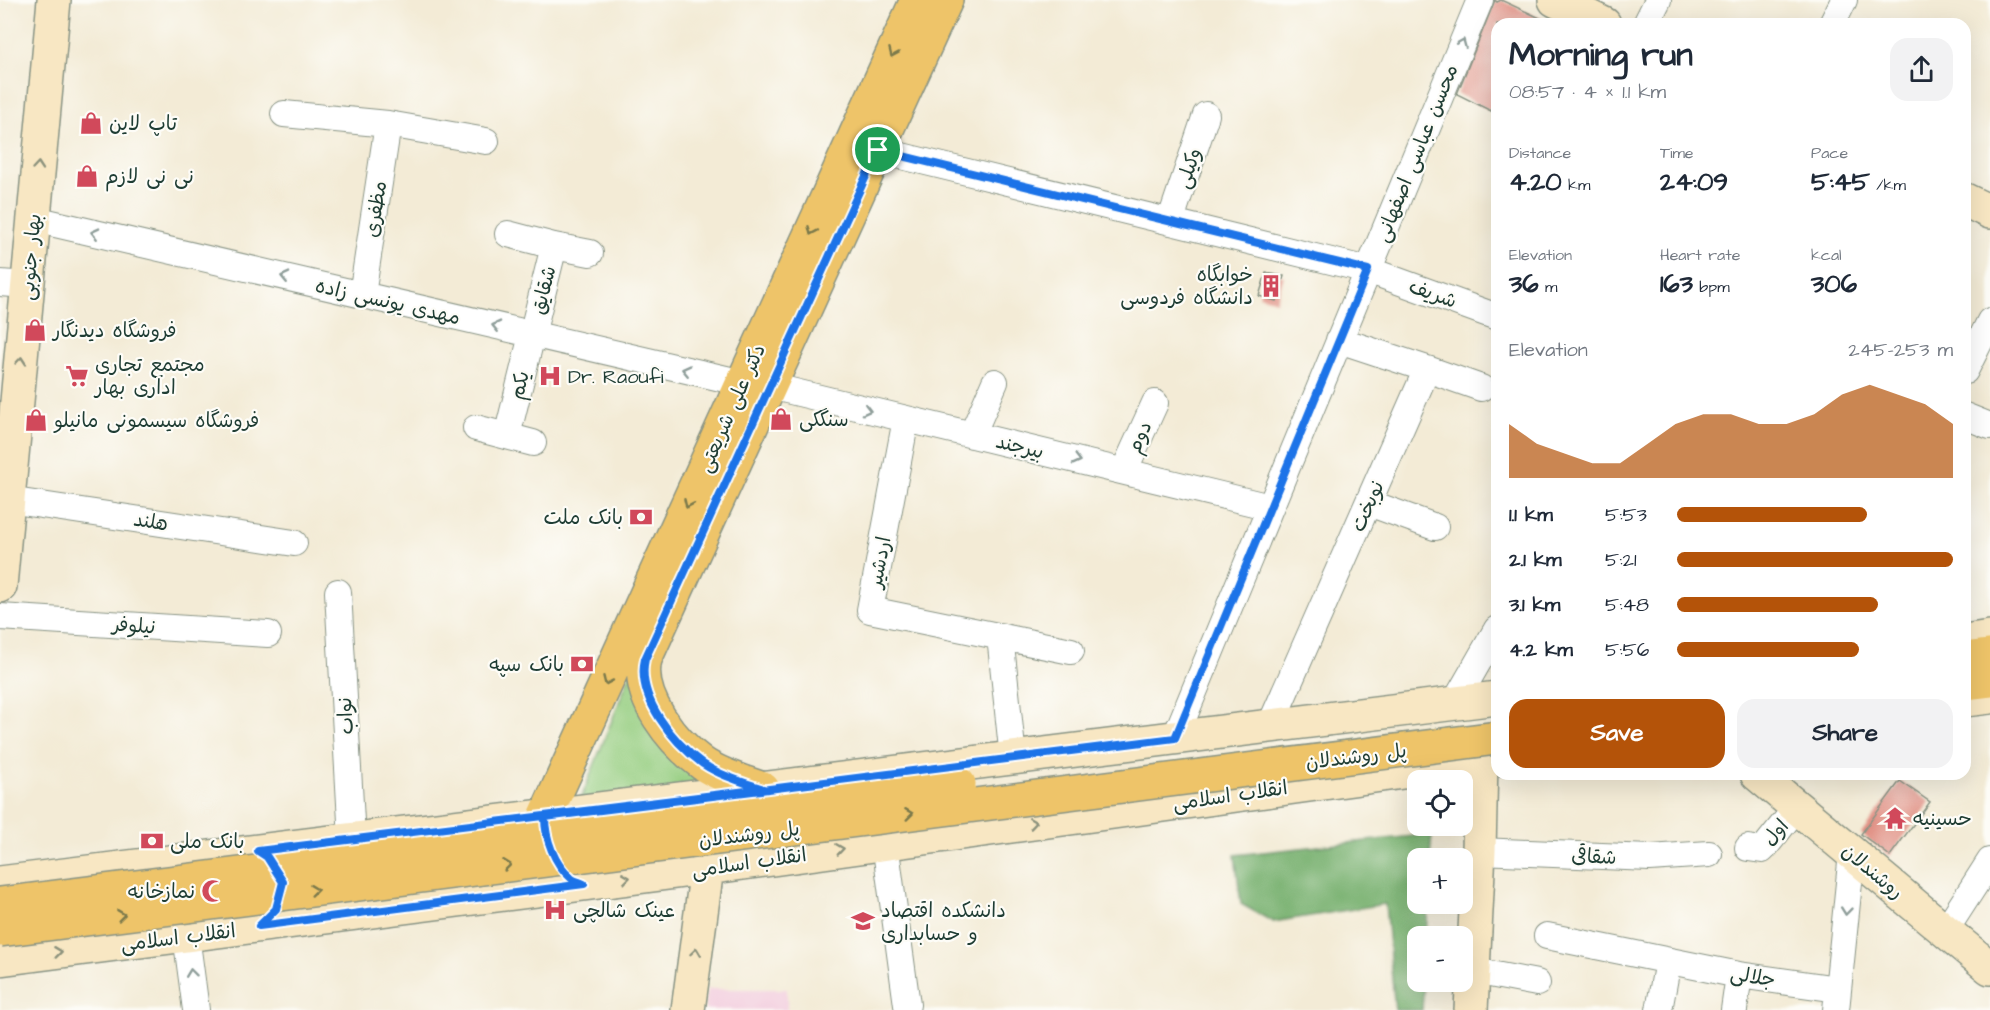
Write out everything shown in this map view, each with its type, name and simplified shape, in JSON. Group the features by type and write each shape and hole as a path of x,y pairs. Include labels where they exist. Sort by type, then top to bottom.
{"main road":[{"name":"بهار جنوبی","path":"0,586 2,541 8,500 14,284 34,219 54,0"},
{"name":"دکتر علی شریعتی","path":"763,789 717,771 704,764 686,749 658,717 642,669 756,385 917,0"},
{"name":"دکتر علی شریعتی","path":"545,817 756,385 878,150 946,0"},
{"path":"1554,0 1591,18"},
{"path":"1971,203 1990,212"},
{"path":"1971,674 1982,658"},
{"path":"1971,699 1990,697"},
{"path":"0,883 1491,699"},
{"path":"1357,715 1370,724 1372,765 1363,776"},
{"name":"پل روشندلان","path":"0,904 1491,718"},
{"name":"انقلاب اسلامی","path":"0,959 707,868 1363,776 1491,753"},
{"name":"پل روشندلان","path":"0,930 1491,753"},
{"path":"1471,1010 1479,851 1491,761"},
{"name":"روشندلان","path":"1764,780 1990,968"},
{"path":"545,817 545,829 555,858 571,878 584,884"},
{"path":"258,851 267,857 283,882 276,909 259,926"},
{"path":"688,1010 707,868"}],"street":[{"name":"محسن عباسی اصفهانی","path":"1175,738 1480,0"},
{"path":"1649,18 1658,0"},
{"path":"1835,18 1844,0"},
{"path":"284,114 388,124 486,141"},
{"name":"وکیلی","path":"1170,222 1206,115"},
{"name":"مظفری","path":"362,295 388,124"},
{"name":"شریف","path":"878,150 1368,270 1491,314"},
{"name":"مهدی یونسی زاده","path":"34,219 756,385"},
{"path":"508,234 590,253"},
{"name":"شقایق","path":"532,334 554,246"},
{"name":"یکم","path":"507,436 532,334"},
{"path":"1971,361 1986,337"},
{"path":"1339,340 1481,388"},
{"name":"نوبخت","path":"1270,726 1427,369"},
{"path":"972,435 995,381"},
{"name":"بیرجند","path":"756,385 1270,507"},
{"name":"دوم","path":"1124,471 1155,402"},
{"path":"1971,418 1990,426"},
{"name":"اردشیر","path":"906,419 870,610 1071,651"},
{"path":"476,428 533,443"},
{"name":"هلند","path":"8,500 294,543"},
{"path":"1369,503 1435,527"},
{"name":"نواب","path":"338,592 352,839"},
{"name":"نیلوفر","path":"0,617 268,634"},
{"path":"1000,636 1013,758"},
{"path":"1454,704 1491,639"},
{"name":"اول","path":"1748,848 1762,850 1766,847 1797,807"},
{"path":"885,843 907,1005"},
{"name":"شقاقی","path":"1479,851 1650,858 1709,854"},
{"path":"1837,999 1852,853"},
{"path":"1945,931 1990,861"},
{"path":"186,935 196,1010"},
{"name":"جلالی","path":"1547,936 1739,975 1837,999"},
{"path":"1659,1010 1668,962"},
{"path":"1474,971 1537,983"},
{"path":"1734,1010 1739,975"}],"shaded area":[{"path":"707,989 787,989 787,1010 705,1010"}],"green space":[{"path":"631,672 719,784 580,801"},
{"path":"1432,836 1431,848 1407,848 1407,914 1427,914 1427,926 1407,926 1407,992 1423,992 1422,1010 1395,1010 1385,904 1273,922 1241,904 1235,855"}],"building":[{"path":"1495,0 1497,2 1501,0 1540,18 1491,18 1491,111 1457,94"},
{"name":"خوابگاه دانشگاه فردوسی","path":"1266,273 1284,276 1276,301 1259,296"},
{"name":"حسینیه","path":"1900,781 1930,802 1890,856 1861,834"}],"place":[{"name":"تاپ لاین","path":"91,123"},
{"name":"نی نی لازم","path":"87,176"},
{"name":"خوابگاه دانشگاه فردوسی","path":"1271,286"},
{"name":"فروشگاه دیدنگار","path":"35,330"},
{"name":"مجتمع تجاری اداری بهار","path":"77,376"},
{"name":"Dr. Raoufi","path":"550,376"},
{"name":"سنگکی","path":"781,419"},
{"name":"فروشگاه سیسمونی مانیلو","path":"36,420"},
{"name":"بانک ملت","path":"641,517"},
{"name":"بانک سپه","path":"582,664"},
{"name":"حسینیه","path":"1895,818"},
{"name":"بانک ملی","path":"152,841"},
{"name":"نمازخانه","path":"213,891"},
{"name":"عينک شالچی","path":"555,910"},
{"name":"دانشکده اقتصاد و حسابداری","path":"863,921"}],"route":[{"path":"878,150 1368,270 1175,738 545,817 545,829 555,858 571,878 584,884 259,926 276,909 283,882 267,857 258,851 763,789 717,771 704,764 686,749 658,717 651,702 642,669 878,150"}]}
